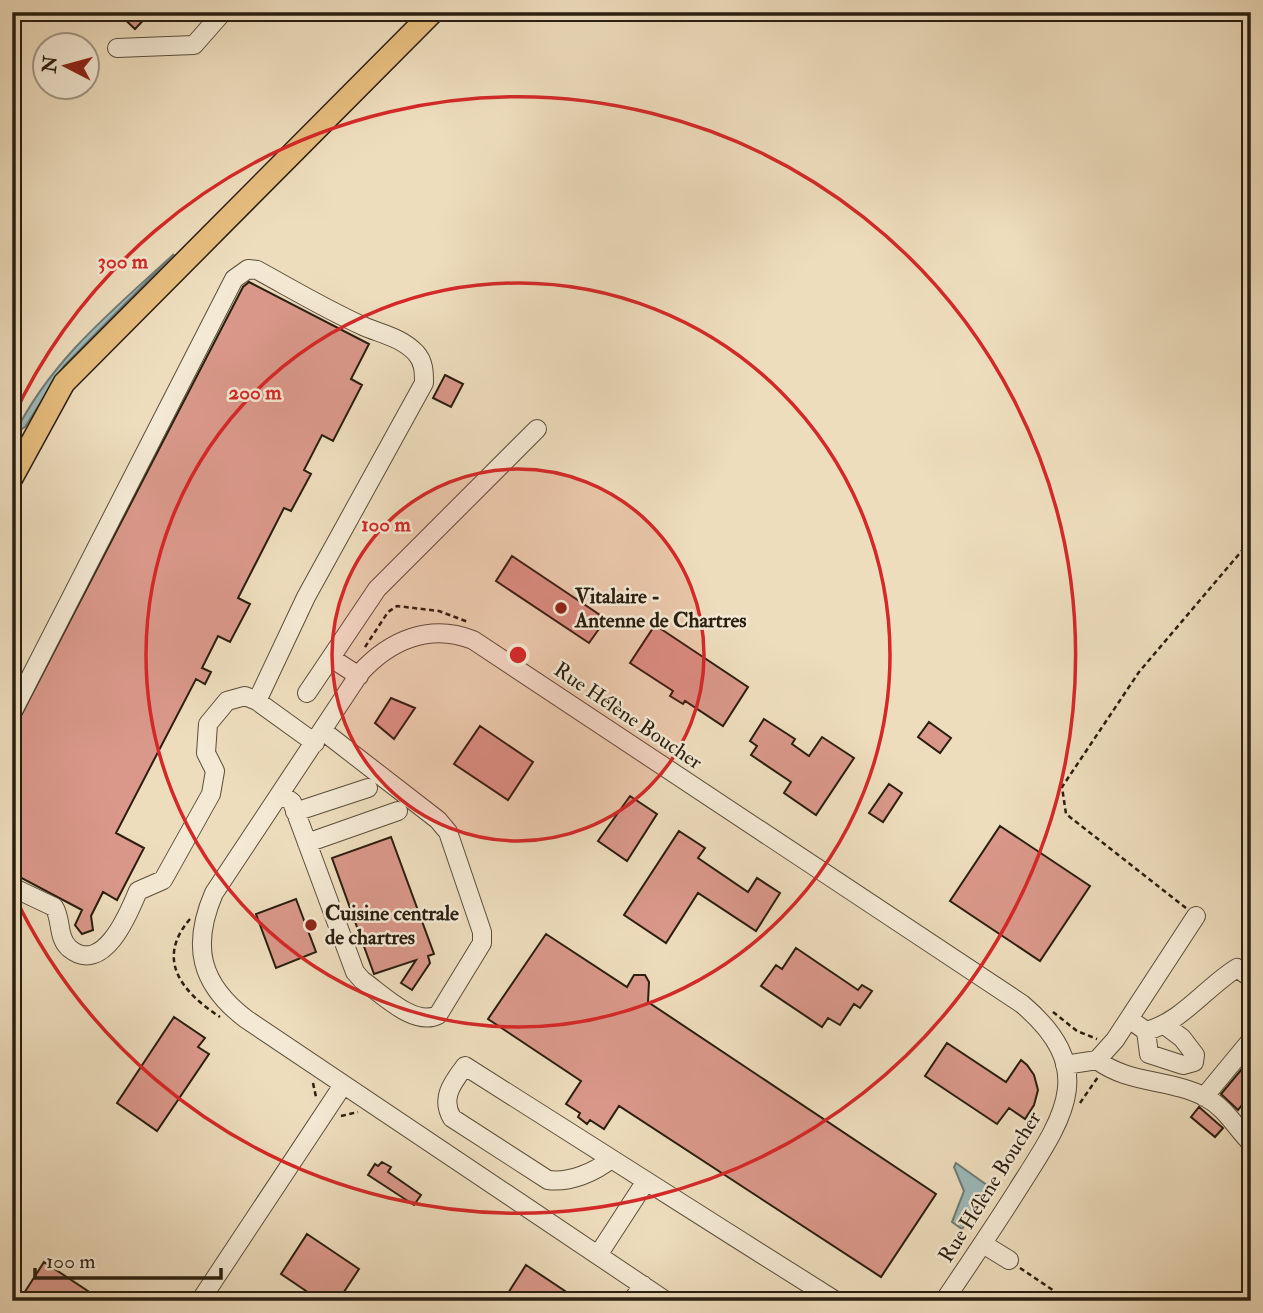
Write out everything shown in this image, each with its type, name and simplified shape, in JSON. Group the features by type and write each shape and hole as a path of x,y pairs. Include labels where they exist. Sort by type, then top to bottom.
{"main road":[{"path":"12,478 64,383 426,16"}],"street":[{"path":"117,48 194,45 223,12"},
{"path":"12,713 234,279 248,269 257,270 364,327 387,334 415,351 422,362 424,374 424,383 306,597 257,701"},
{"path":"307,694 377,589 537,429"},
{"name":"Rue Hélène Boucher","path":"666,1301 227,1005 213,986 202,956 204,915 214,893 319,737 354,673 378,653 412,637 456,633 473,640 1022,1004 1048,1026 1065,1065 1067,1086 1059,1122 944,1301"},
{"path":"331,658 354,673"},
{"path":"12,887 54,907 58,914 60,934 68,947 89,953 108,946 125,921 138,891 163,880 211,794 215,771 206,753 208,724 227,701 245,696 319,737 439,820 448,832 482,932 482,943 438,1016 417,1018 362,981 355,972 292,802 281,794"},
{"path":"295,812 368,788"},
{"path":"307,843 398,811"},
{"path":"1065,1065 1097,1060 1129,1019 1196,916"},
{"path":"1146,1031 1166,1026 1217,980 1237,968 1251,978"},
{"path":"1129,1019 1146,1031 1149,1054 1184,1065 1194,1062 1195,1055 1182,1038 1166,1026"},
{"path":"1204,1097 1251,1040"},
{"path":"1097,1060 1114,1072 1204,1097 1232,1118 1239,1132 1251,1143"},
{"path":"611,1159 596,1170 557,1181 548,1180 452,1118 447,1102 449,1088 465,1066 836,1301"},
{"path":"201,1301 343,1085"},
{"path":"598,1255 646,1181"},
{"path":"983,1244 1009,1260"},
{"path":"632,1301 643,1285"}],"path":[{"path":"1196,916 1066,814 1062,787 1139,672 1251,540"},
{"path":"354,673 388,612 397,606 451,614 475,626"},
{"path":"194,909 175,942 172,958 176,973 198,1002 226,1021"},
{"path":"1044,1007 1090,1038 1104,1035"},
{"path":"309,1078 315,1090 315,1104"},
{"path":"1009,1260 1069,1301"}],"water":[{"path":"174,254 64,366 25,427 15,433 30,406 65,359"},
{"path":"956,1163 991,1188 962,1229 952,1222 964,1191 954,1167"}],"building":[{"path":"117,12 151,12 135,29"},
{"path":"249,282 369,344 351,379 362,385 333,441 322,435 304,470 311,474 291,511 284,508 238,598 250,604 230,642 218,636 202,668 211,672 205,684 196,679 116,833 144,848 117,900 103,892 91,916 93,930 82,934 75,925 82,910 12,873 12,733 243,287"},
{"path":"445,375 463,384 451,407 433,398"},
{"path":"512,556 606,619 589,643 496,581"},
{"path":"655,625 748,687 723,726 685,701 683,704 670,696 673,691 630,663"},
{"path":"391,698 415,708 394,739 375,723"},
{"path":"764,719 795,739 792,744 809,756 822,737 854,758 816,815 784,793 791,782 751,755 757,746 750,741"},
{"path":"929,722 951,738 940,753 918,737"},
{"path":"480,726 533,762 508,800 454,764"},
{"path":"889,784 902,793 883,822 869,813"},
{"path":"630,796 657,814 627,861 598,841"},
{"path":"1000,826 1090,886 1040,961 950,901"},
{"path":"679,831 705,848 698,858 748,892 757,878 780,893 756,931 698,893 666,943 624,915"},
{"path":"391,837 434,954 428,956 430,963 412,990 401,983 416,960 374,974 332,858"},
{"path":"296,899 316,952 276,968 256,914"},
{"path":"546,934 627,987 634,975 645,975 649,982 648,1002 936,1194 881,1277 619,1106 604,1129 590,1120 587,1124 578,1117 580,1113 566,1104 581,1081 488,1019"},
{"path":"796,948 858,990 862,985 872,991 860,1008 854,1004 840,1025 828,1018 822,1027 761,986 776,965 782,969"},
{"path":"174,1017 205,1038 198,1047 209,1054 157,1131 117,1103"},
{"path":"947,1043 1006,1082 1021,1060 1027,1065 1034,1075 1038,1090 1034,1105 1025,1119 1009,1108 997,1124 925,1076"},
{"path":"1251,1058 1251,1113 1242,1105 1238,1110 1221,1094"},
{"path":"1199,1107 1223,1128 1215,1137 1191,1117"},
{"path":"382,1162 391,1167 388,1172 421,1195 414,1205 368,1175 375,1164 378,1166"},
{"path":"307,1234 359,1269 338,1301 321,1301 281,1274"},
{"path":"44,1262 103,1301 19,1301"},
{"path":"526,1265 565,1291 558,1301 503,1301"}],"place":[{"name":"Vitalaire - Antenne de Chartres","path":"561,608"},
{"name":"Cuisine centrale de chartres","path":"311,925"}]}
